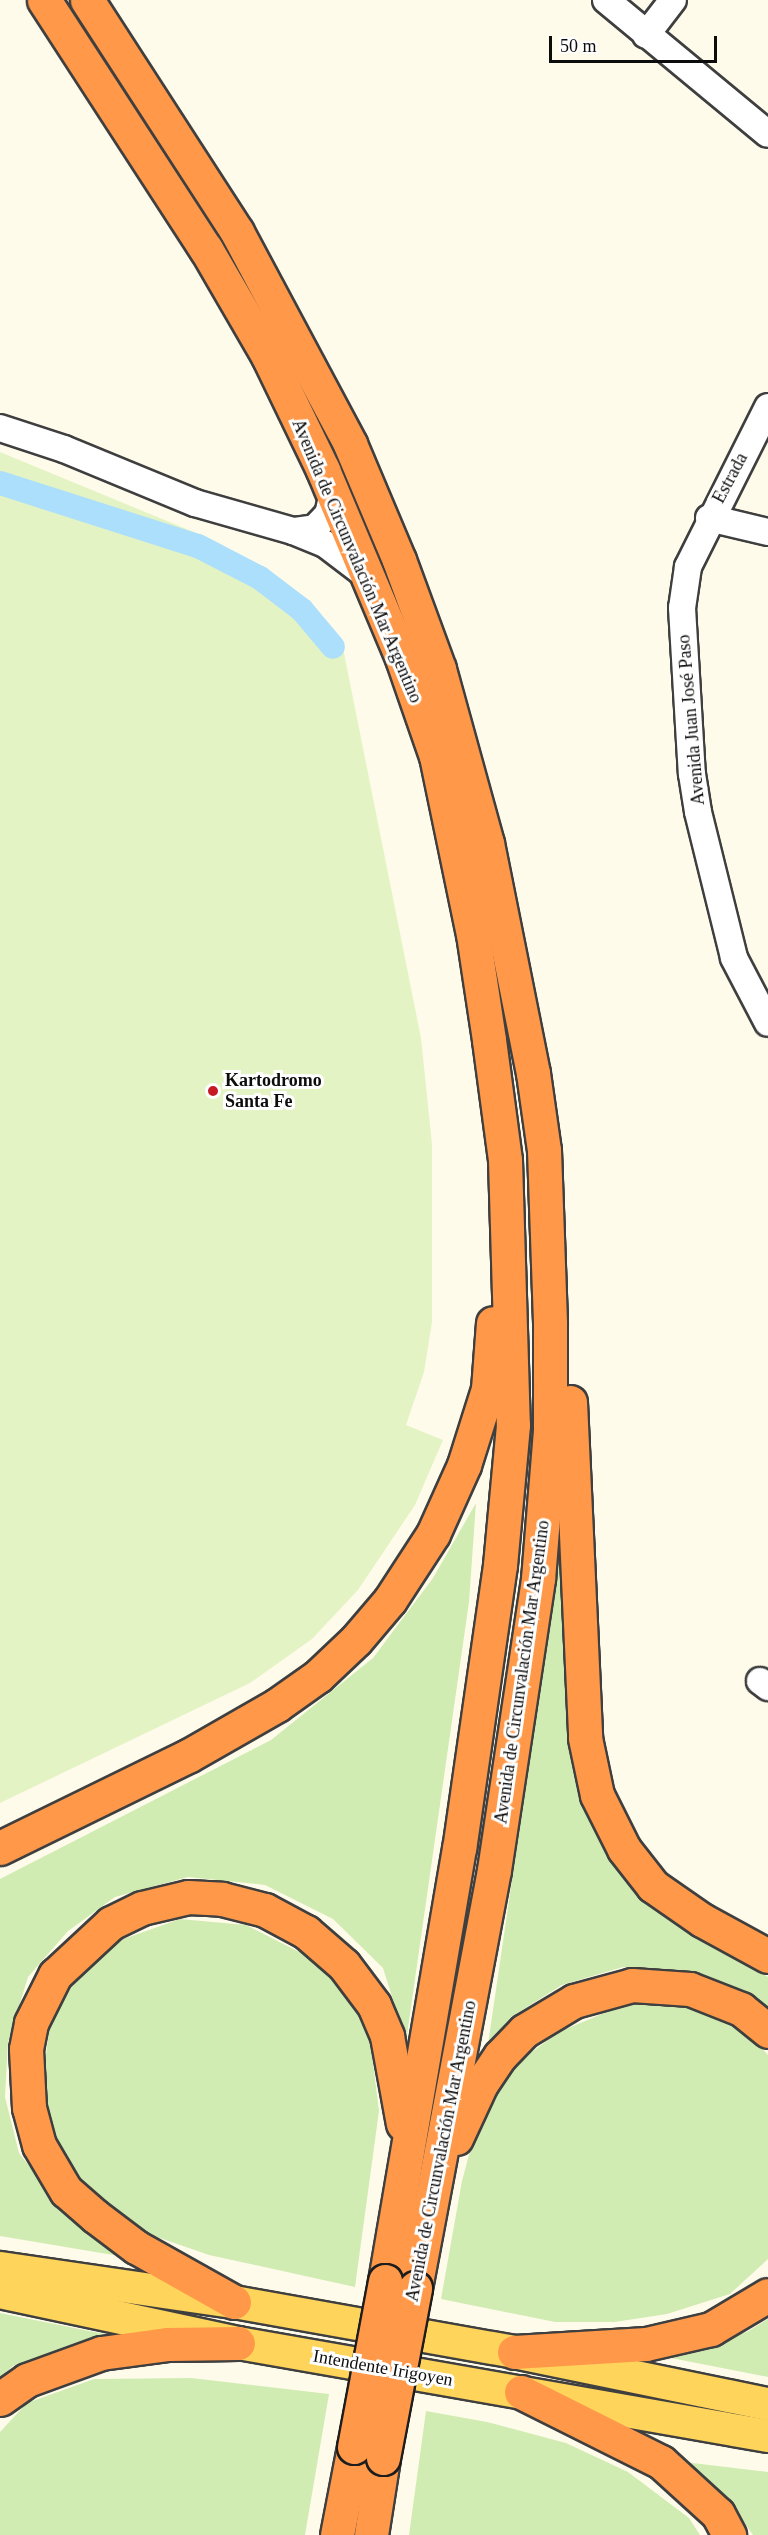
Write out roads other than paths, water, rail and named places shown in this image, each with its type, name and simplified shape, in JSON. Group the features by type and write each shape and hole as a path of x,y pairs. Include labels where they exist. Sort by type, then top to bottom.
{"highway":[{"name":"Avenida de Circunvalación Mar Argentino","path":"44,0 206,249 268,356 333,493 402,658 435,756 473,934 505,1160 513,1425 500,1565 459,1848 408,2153 400,2285 369,2452 337,2531"},
{"name":"Avenida de Circunvalación Mar Argentino","path":"87,0 243,242 350,444 399,560 439,669 487,843 522,1009 544,1149 550,1430 538,1579 494,1870 436,2181 400,2285"},
{"path":"0,1848 188,1756 318,1676 390,1600 433,1534 477,1431 488,1389 494,1286 489,1040"},
{"path":"544,1149 568,1352 585,1738 597,1795 624,1849 653,1886 702,1920 768,1956"},
{"path":"234,2302 136,2247 95,2216 66,2191 39,2145 25,2080 32,2023 55,1975 85,1943 111,1923 142,1908 188,1897 222,1899 265,1910 306,1932 344,1965 374,2005 387,2036 408,2153"},
{"path":"436,2181 481,2084 500,2056 524,2031 574,2001 632,1985 690,1989 741,2009 768,2031"},
{"path":"514,2352 646,2344 711,2329 768,2295"},
{"path":"0,2400 27,2380 101,2354 168,2344 238,2343"},
{"path":"520,2392 661,2462 718,2514 729,2535"},
{"name":"Avenida de Circunvalación Mar Argentino","path":"369,2452 371,2535"}],"main road":[{"path":"0,2268 234,2302 514,2352 768,2404"},
{"name":"Intendente Irigoyen","path":"0,2292 238,2343 768,2436"}],"street":[{"path":"606,0 768,134"},
{"path":"646,35 673,0"},
{"name":"Estrada","path":"709,518 768,407"},
{"path":"0,428 64,449 195,503 293,531 333,549 366,575"},
{"path":"293,531 315,528 328,514 333,493"},
{"path":"709,518 768,532"},
{"name":"Avenida Juan José Paso","path":"709,518 688,567 682,608 692,774 734,958 768,1023"}],"waterway":[{"path":"0,483 198,546 260,578 302,610 333,647"}],"place":[{"name":"Kartodromo Santa Fe","path":"213,1091"}]}
